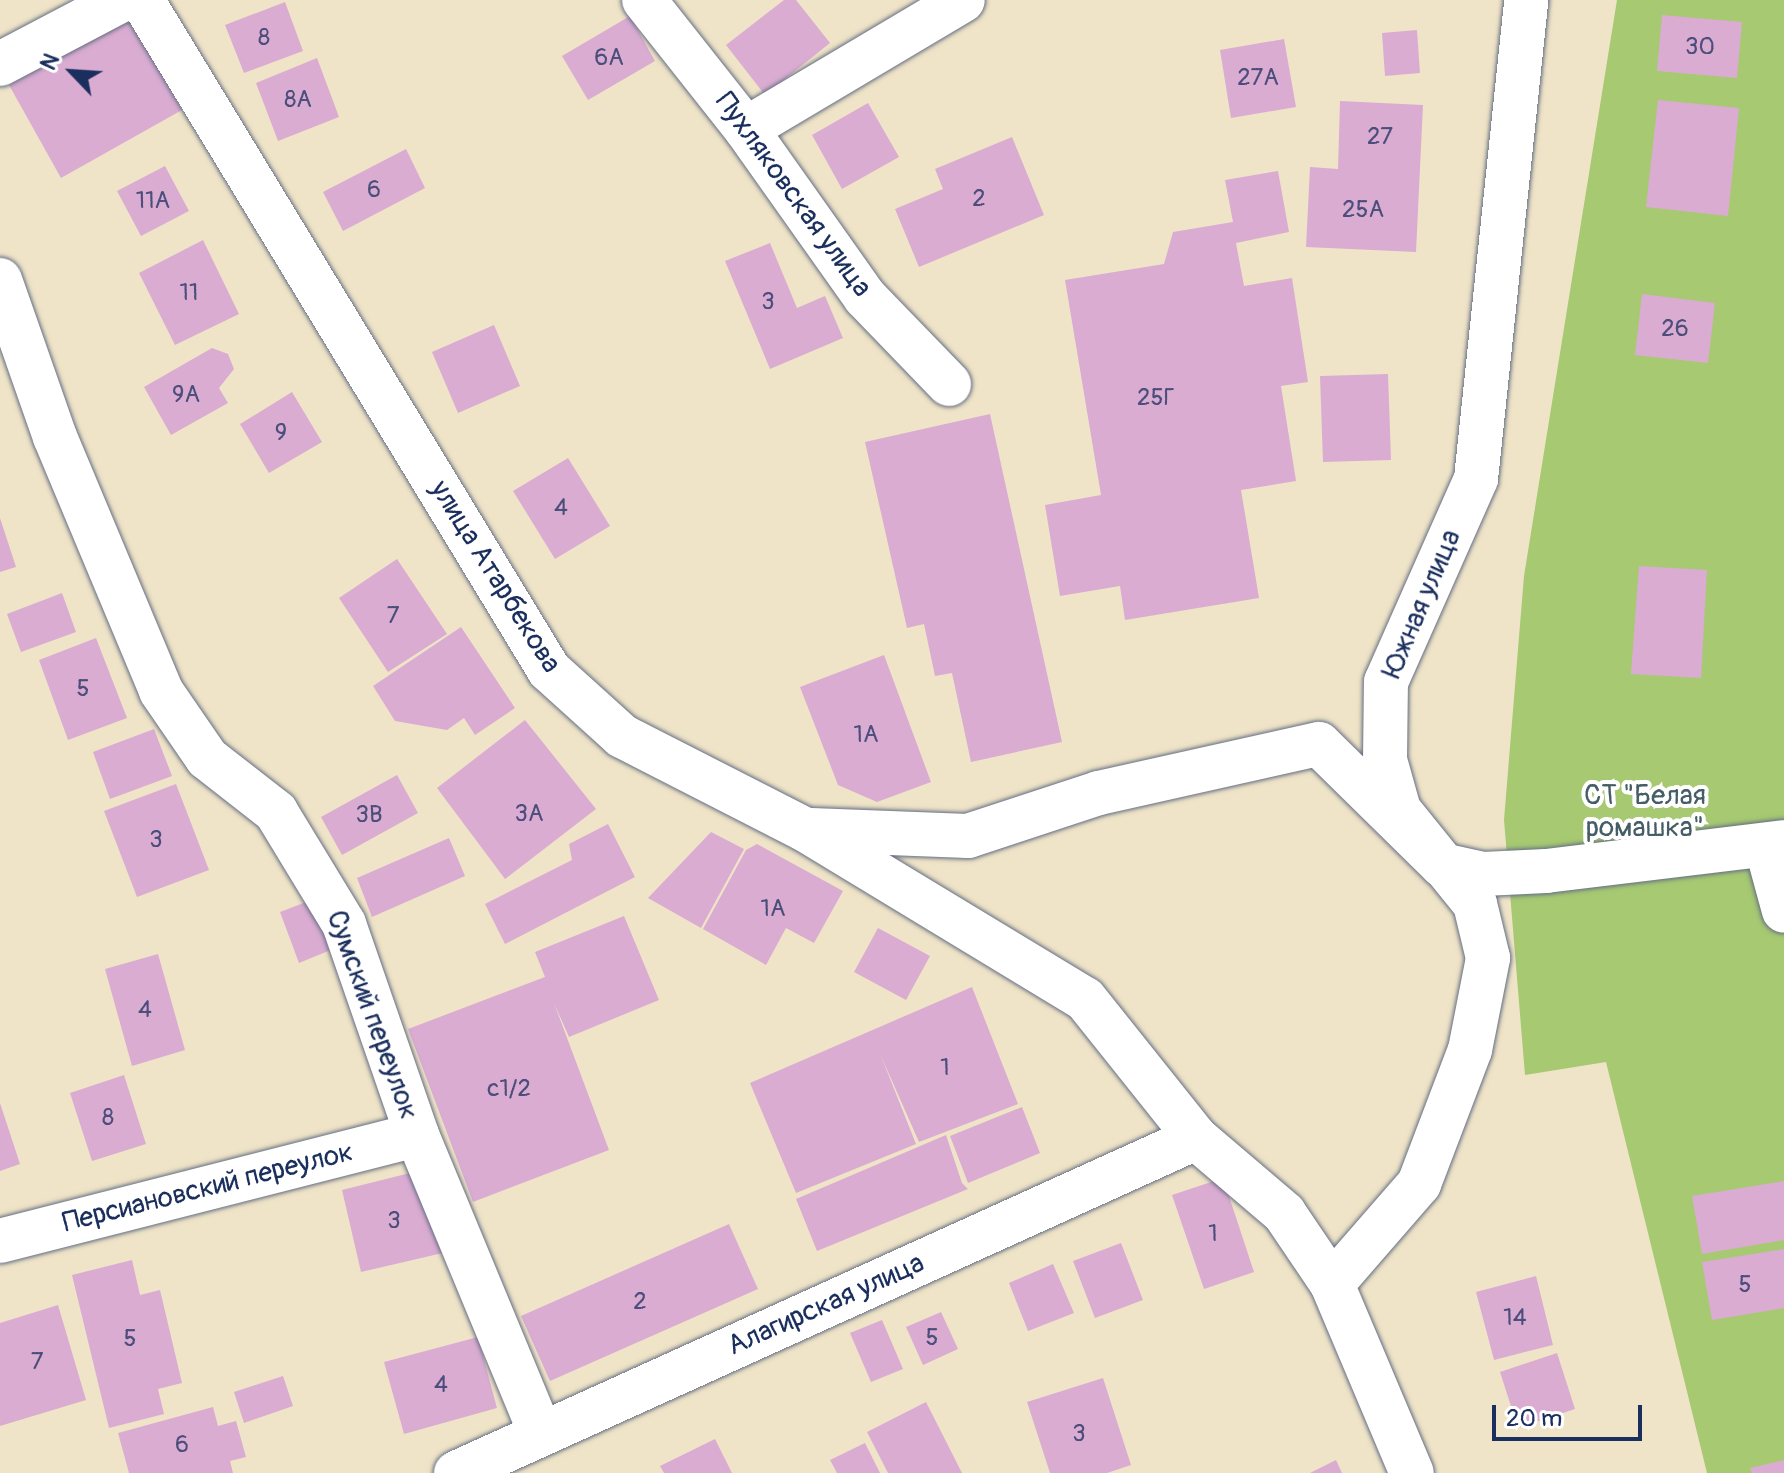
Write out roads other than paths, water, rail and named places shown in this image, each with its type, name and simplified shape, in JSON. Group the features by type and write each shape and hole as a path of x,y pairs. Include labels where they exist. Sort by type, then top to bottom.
{"street":[{"path":"0,64 122,0"},
{"name":"улица Атарбекова","path":"142,0 549,670 622,736 804,829 1085,999 1196,1138"},
{"name":"Пухляковская улица","path":"644,0 746,129 865,297 949,384"},
{"path":"746,129 963,0"},
{"name":"Южная улица","path":"1332,1284 1419,1184 1470,1050 1488,958 1475,904 1399,810 1385,760 1386,682 1476,479 1526,0"},
{"name":"Сумский переулок","path":"0,280 55,437 161,691 207,758 276,812 344,924 417,1135 541,1434"},
{"path":"804,829 968,836 1099,793 1319,744 1442,865 1483,874 1546,871 1775,843 1784,911"},
{"name":"Персиановский переулок","path":"0,1241 417,1135"},
{"path":"1196,1138 1284,1213 1332,1284 1412,1473"},
{"name":"Алагирская улица","path":"456,1473 1196,1138"}],"park label":[{"name":"СТ \"Белая ромашка\"","path":"1645,812"}]}
